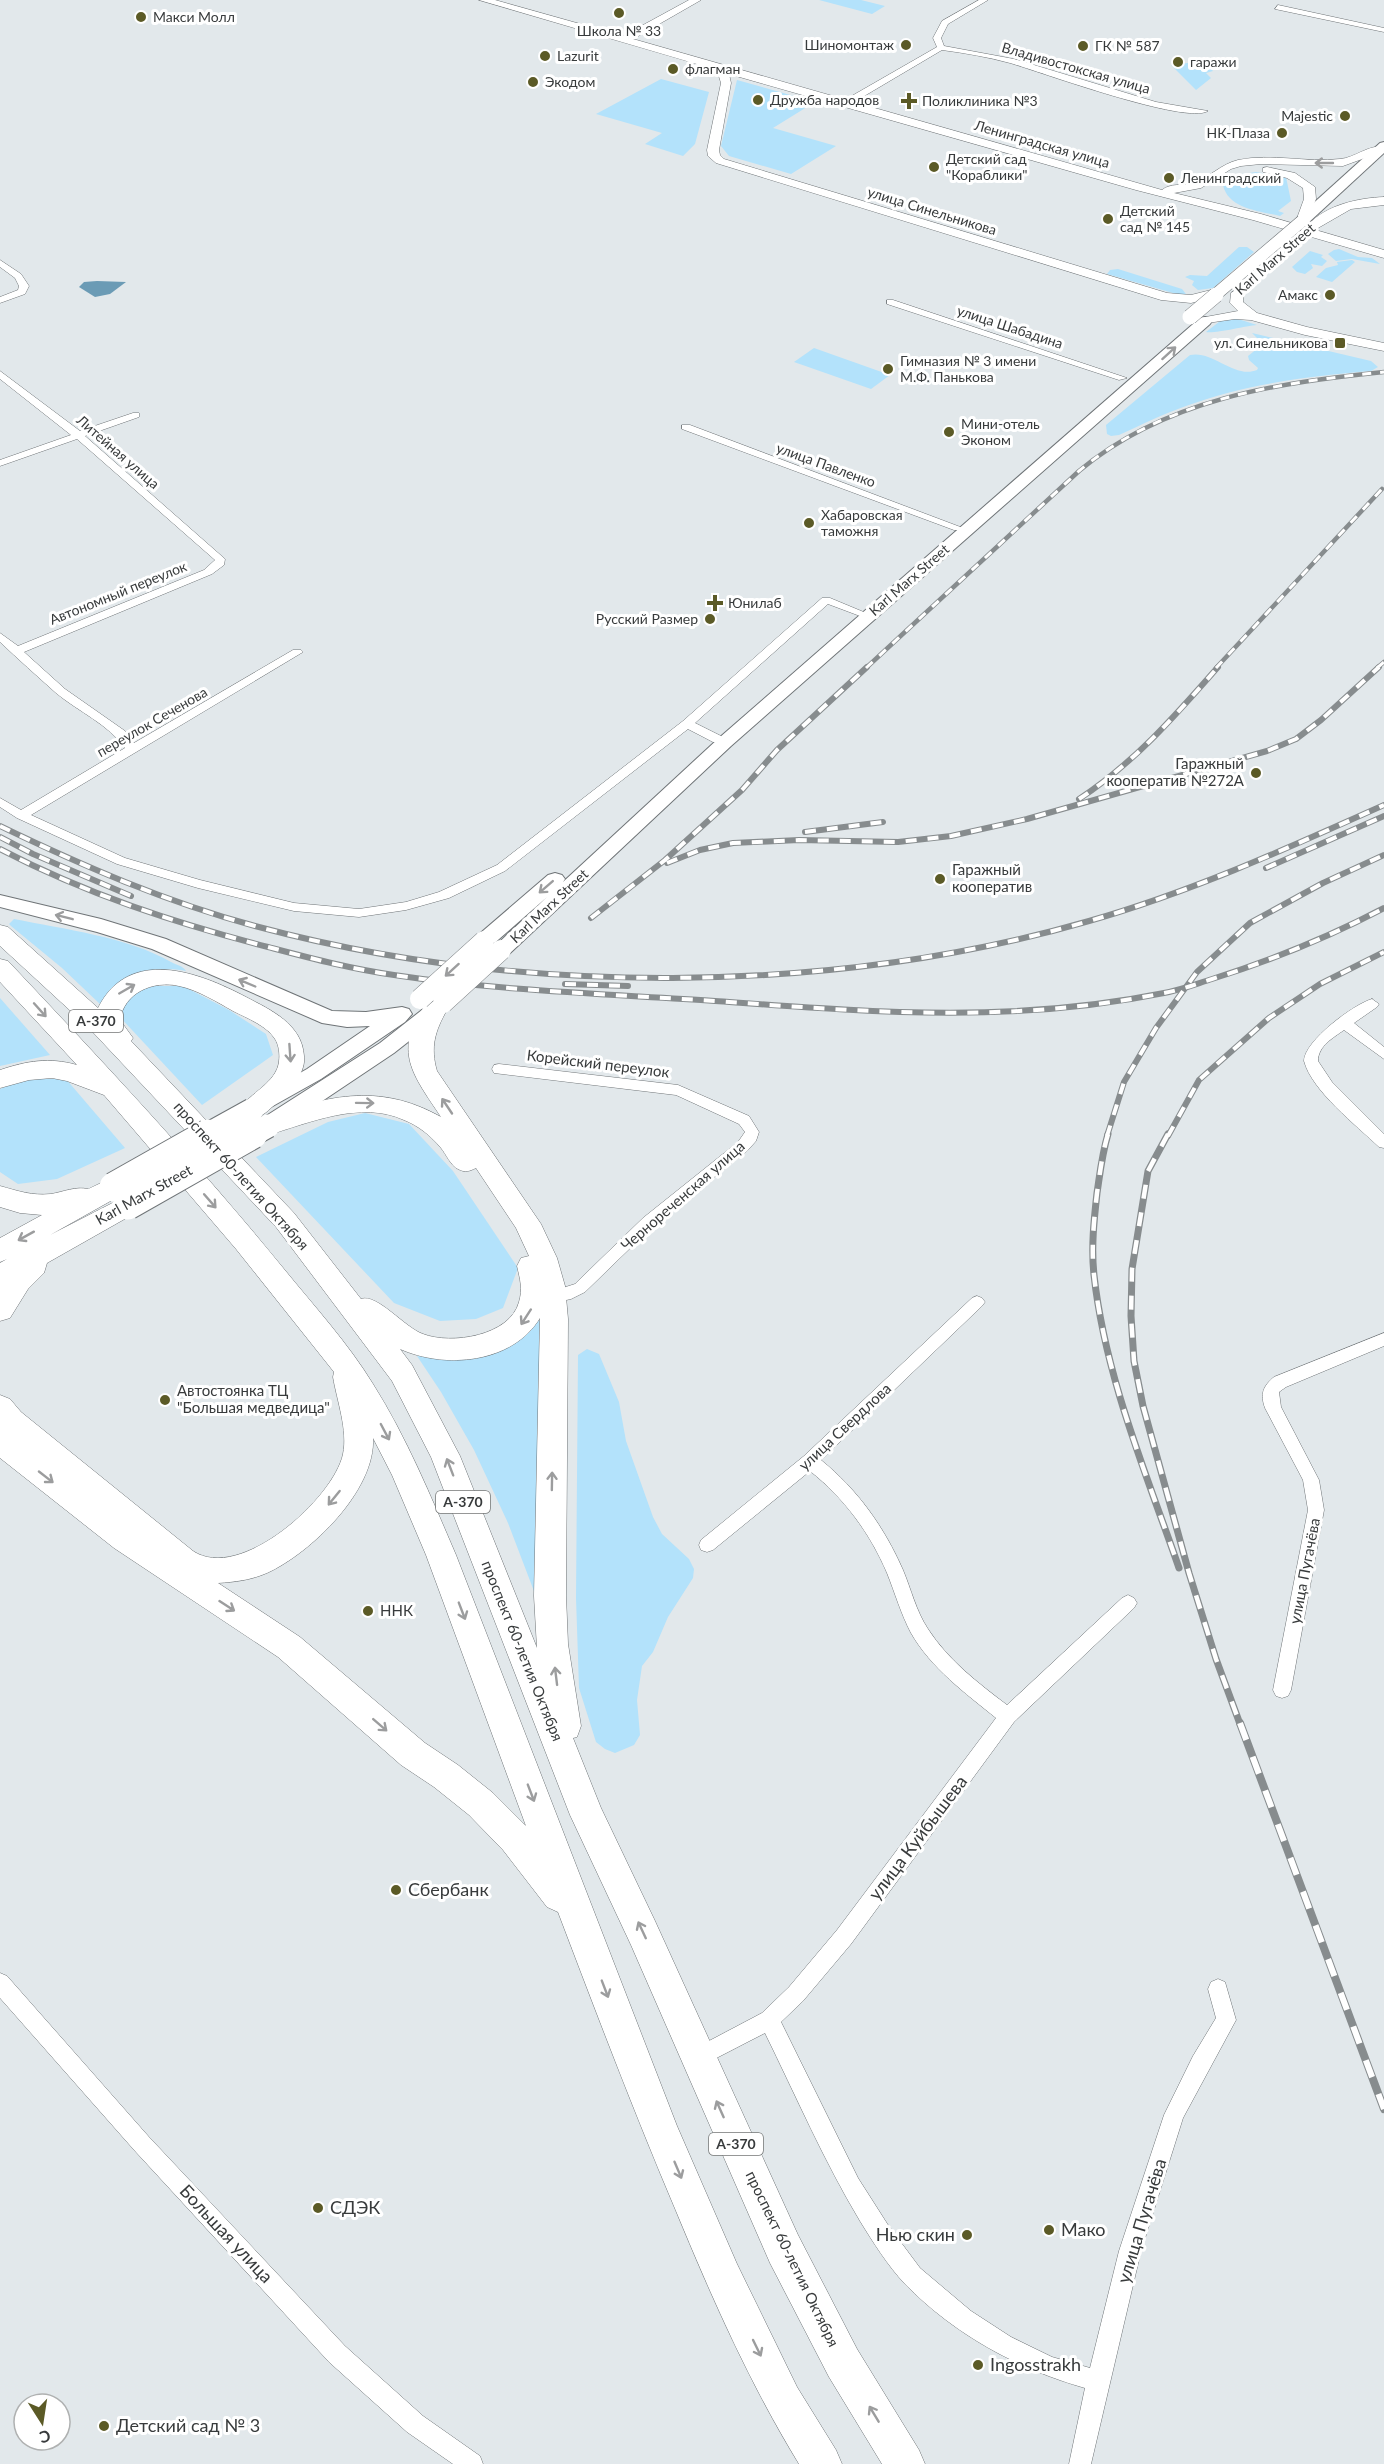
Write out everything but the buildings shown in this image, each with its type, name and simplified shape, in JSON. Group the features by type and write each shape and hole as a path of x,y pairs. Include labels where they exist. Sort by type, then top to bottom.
{"highway":[{"name":"проспект 60-летия Октября","path":"0,933 97,1022 187,1114 285,1220 402,1373 445,1456 587,1815 644,1933 697,2058 784,2249 843,2363 905,2464"},
{"name":"А-370","path":"0,967 117,1093 246,1242 344,1364 363,1392 406,1472 441,1555 661,2132 719,2268 783,2401 822,2464"},
{"path":"187,1114 107,1022 107,1012 119,993 142,981 179,978 198,984 271,1021 283,1031 292,1057 290,1070 260,1118"},
{"path":"433,1004 421,1035 420,1054 425,1073 528,1224 543,1257 552,1297 554,1318 550,1596 552,1644 558,1691 587,1815"},
{"path":"0,1079 22,1071 49,1068 73,1071 117,1093"},
{"path":"260,1118 356,1102 380,1103 409,1111 433,1124 449,1140 514,1231 532,1270 536,1288 533,1306 519,1327 498,1340 448,1350 420,1346 400,1337 351,1296 285,1220"},
{"name":"Karl Marx Street","path":"0,1276 66,1240 121,1196 260,1118"},
{"path":"0,1196 11,1201 33,1205 121,1196"},
{"path":"0,1251 121,1196"},
{"path":"0,1310 18,1281 66,1240"},
{"path":"0,1407 11,1421 138,1525 198,1569 253,1564 294,1540 331,1502 352,1472 358,1455 358,1441 344,1364"},
{"path":"0,1441 125,1539 290,1647 413,1754 446,1776 481,1804 515,1838 552,1883 584,1934"}],"main road":[{"name":"Ленинградская улица","path":"484,0 1144,189 1257,217 1384,254"},
{"path":"624,40 696,0"},
{"name":"улица Синельникова","path":"722,67 726,83 713,150 714,156 720,161 1166,297 1191,299 1215,294"},
{"path":"726,83 736,78 752,76"},
{"path":"1218,185 1227,167 1244,162 1343,163 1382,147"},
{"name":"Karl Marx Street","path":"260,1118 387,1048 492,946 717,739 958,528 1122,378 1197,319 1237,293 1382,147"},
{"path":"1144,189 1218,185 1236,172 1260,170 1279,172 1297,178 1311,191 1308,223"},
{"name":"Karl Marx Street","path":"1308,223 1366,180"},
{"path":"1218,185 1238,209 1257,217"},
{"path":"1197,319 1215,294 1308,223 1346,205 1384,201"},
{"path":"1344,242 1384,246"},
{"path":"1237,293 1236,303 1252,316"},
{"path":"1166,297 1186,306 1197,319"},
{"path":"1197,319 1235,315 1252,316 1305,331 1384,347"},
{"name":"Karl Marx Street","path":"492,946 725,742 1197,319"},
{"path":"0,901 159,944 328,1018 375,1019 402,1014 433,1004"},
{"path":"260,1118 314,1074 402,1014"}],"street":[{"path":"846,103 941,48 937,38 945,23 984,0"},
{"path":"1278,6 1384,30"},
{"name":"Владивостокская улица","path":"941,48 960,49 1040,70 1074,82 1176,110 1204,111"},
{"path":"0,263 18,276 24,289 22,292 0,300"},
{"name":"улица Шабадина","path":"890,302 1122,378"},
{"name":"Литейная улица","path":"0,374 78,435 216,554"},
{"path":"0,463 136,415"},
{"name":"улица Павленко","path":"686,427 958,528"},
{"name":"Автономный переулок","path":"16,651 208,572 220,563 220,558 216,554"},
{"path":"0,802 21,815 121,861 198,884 294,907 359,913 406,906 444,895 501,868 687,724 826,600 860,613"},
{"path":"0,636 61,691 121,734 133,750"},
{"name":"переулок Сеченова","path":"21,815 297,652"},
{"path":"687,724 717,739"},
{"path":"1372,1004 1346,1024 1324,1036 1312,1052 1310,1059 1318,1074 1384,1143"},
{"path":"1346,1024 1384,1054"},
{"name":"Корейский переулок","path":"499,1069 678,1090 744,1120 752,1132"},
{"name":"Чернореченская улица","path":"552,1297 571,1293 580,1288 648,1222 742,1146 751,1137 752,1132"},
{"name":"улица Свердлова","path":"707,1545 810,1461 840,1430 930,1349 976,1302"},
{"name":"улица Пугачёва","path":"1282,1690 1316,1510 1311,1480 1273,1408 1270,1399 1271,1389 1280,1382 1384,1339"},
{"path":"810,1461 844,1492 871,1526 895,1572 911,1615 922,1636 977,1692 1008,1716"},
{"name":"улица Куйбышева","path":"697,2058 769,2020 796,1994 844,1936 1008,1716 1128,1603"},
{"name":"Большая улица","path":"0,1983 142,2144 337,2354 415,2424 472,2464"},
{"name":"улица Пугачёва","path":"1080,2464 1130,2251 1174,2115 1200,2063 1226,2020 1218,1989"},
{"path":"769,2020 851,2185 880,2233 912,2276 963,2319 1003,2345 1049,2367 1098,2381"},
{"path":"783,2401 803,2464"}],"shaded area":[{"path":"819,0 861,0 885,6 872,14"},
{"path":"1204,61 1213,71 1206,73 1211,78 1196,90 1171,65"},
{"path":"661,79 709,92 695,144 683,156 645,144 662,133 596,114"},
{"path":"737,80 815,102 773,128 836,146 791,174 729,156 721,146"},
{"path":"1256,172 1286,177 1291,201 1278,211 1284,213 1280,216 1246,208 1226,193 1223,185 1235,175"},
{"path":"1239,247 1247,247 1254,252 1213,288 1198,290 1192,285 1194,281 1185,277 1207,276"},
{"path":"1339,249 1358,257 1372,258 1380,264 1352,259 1336,261 1328,254"},
{"path":"1310,251 1323,255 1321,257 1327,261 1322,266 1311,264 1313,268 1305,274 1297,272 1292,267"},
{"path":"1352,260 1355,262 1332,282 1316,277 1326,268 1338,265 1337,262"},
{"path":"1118,269 1182,289 1186,294 1180,295 1107,274 1110,270"},
{"path":"84,282 126,282 110,294 95,297 79,287"},
{"path":"1224,318 1235,318 1257,325 1206,332"},
{"path":"1252,333 1371,361 1378,367 1371,371 1301,378 1231,392 1177,409 1119,435 1107,434 1106,425 1190,355 1207,356 1240,371 1257,370 1258,368 1248,356 1263,344"},
{"path":"814,348 890,375 871,389 794,362"},
{"path":"14,919 74,930 135,946 154,953 186,971 161,970 140,977 101,1005 62,968 11,926 9,924"},
{"path":"153,986 183,986 229,1010 266,1034 273,1055 202,1105 118,1015 131,994"},
{"path":"0,998 50,1055 0,1066"},
{"path":"23,1079 66,1079 125,1148 57,1179 18,1184 0,1172 0,1089"},
{"path":"365,1113 409,1124 453,1171 518,1268 503,1308 476,1319 440,1321 394,1303 256,1157 328,1122"},
{"path":"544,1319 537,1599 508,1523 474,1450 441,1392 417,1356 434,1357"},
{"path":"587,1349 599,1354 619,1402 626,1441 653,1517 662,1534 689,1559 694,1569 693,1578 668,1617 653,1652 642,1666 637,1700 640,1735 634,1745 615,1753 596,1742 579,1688 576,1598 578,1355"}],"railway":[{"path":"866,668 1079,471 1112,447 1148,427 1185,411 1223,399 1303,382 1384,372"},
{"path":"1216,668 1382,489"},
{"path":"1377,668 1384,662"},
{"path":"591,918 665,860 742,790 777,750 867,667"},
{"path":"1079,799 1136,754 1170,721 1218,667"},
{"path":"667,863 700,850 733,843 799,840 898,842 951,836 1027,819 1267,751 1296,739 1321,720 1379,667"},
{"path":"0,826 94,869 189,906 255,926 355,949 459,965 565,975 672,978 780,974 886,963 989,946 1089,921 1165,897 1275,853 1384,805"},
{"path":"1266,868 1384,816"},
{"path":"805,832 883,822"},
{"path":"0,837 33,854 131,896"},
{"path":"0,849 65,880 131,906 199,928 362,970 434,980 514,988 829,1009 940,1013 1051,1009 1107,1003 1186,988"},
{"path":"1186,988 1197,972 1250,923 1323,883 1384,855"},
{"path":"1186,988 1278,956 1342,929 1384,908"},
{"path":"1168,1136 1199,1080 1269,1018 1320,984 1384,952"},
{"path":"565,984 628,986"},
{"path":"1107,1136 1124,1082 1156,1028 1186,988"},
{"path":"1108,1134 1100,1171 1093,1234 1093,1265 1099,1313 1128,1424 1179,1568"},
{"path":"1168,1134 1148,1171 1132,1269 1131,1316 1134,1361 1143,1406 1189,1573 1216,1659 1240,1724"},
{"path":"1240,1723 1384,2109"}],"place":[{"name":"Школа № 33","path":"619,13"},
{"name":"Макси Молл","path":"141,17"},
{"name":"Шиномонтаж","path":"906,45"},
{"name":"ГК № 587","path":"1083,46"},
{"name":"Lazurit","path":"545,56"},
{"name":"гаражи","path":"1178,62"},
{"name":"флагман","path":"673,69"},
{"name":"Экодом","path":"533,82"},
{"name":"Дружба народов","path":"758,100"},
{"name":"Поликлиника №3","path":"909,101"},
{"name":"Majestic","path":"1345,116"},
{"name":"НК-Плаза","path":"1282,133"},
{"name":"Детский сад \"Кораблики\"","path":"934,167"},
{"name":"Ленинградский","path":"1169,178"},
{"name":"Детский сад № 145","path":"1108,219"},
{"name":"Амакс","path":"1330,295"},
{"name":"ул. Синельникова","path":"1340,343"},
{"name":"Гимназия № 3 имени М.Ф. Панькова","path":"888,369"},
{"name":"Мини-отель Эконом","path":"949,432"},
{"name":"Хабаровская таможня","path":"809,523"},
{"name":"Юнилаб","path":"715,603"},
{"name":"Русский Размер","path":"710,619"},
{"name":"Гаражный кооператив №272А","path":"1256,773"},
{"name":"Гаражный кооператив","path":"940,879"},
{"name":"Автостоянка ТЦ \"Большая медведица\"","path":"165,1400"},
{"name":"ННК","path":"368,1611"},
{"name":"Сбербанк","path":"396,1890"},
{"name":"СДЭК","path":"318,2208"},
{"name":"Мако","path":"1049,2230"},
{"name":"Нью скин","path":"967,2235"},
{"name":"Ingosstrakh","path":"978,2365"},
{"name":"Детский сад № 3","path":"104,2426"}]}
